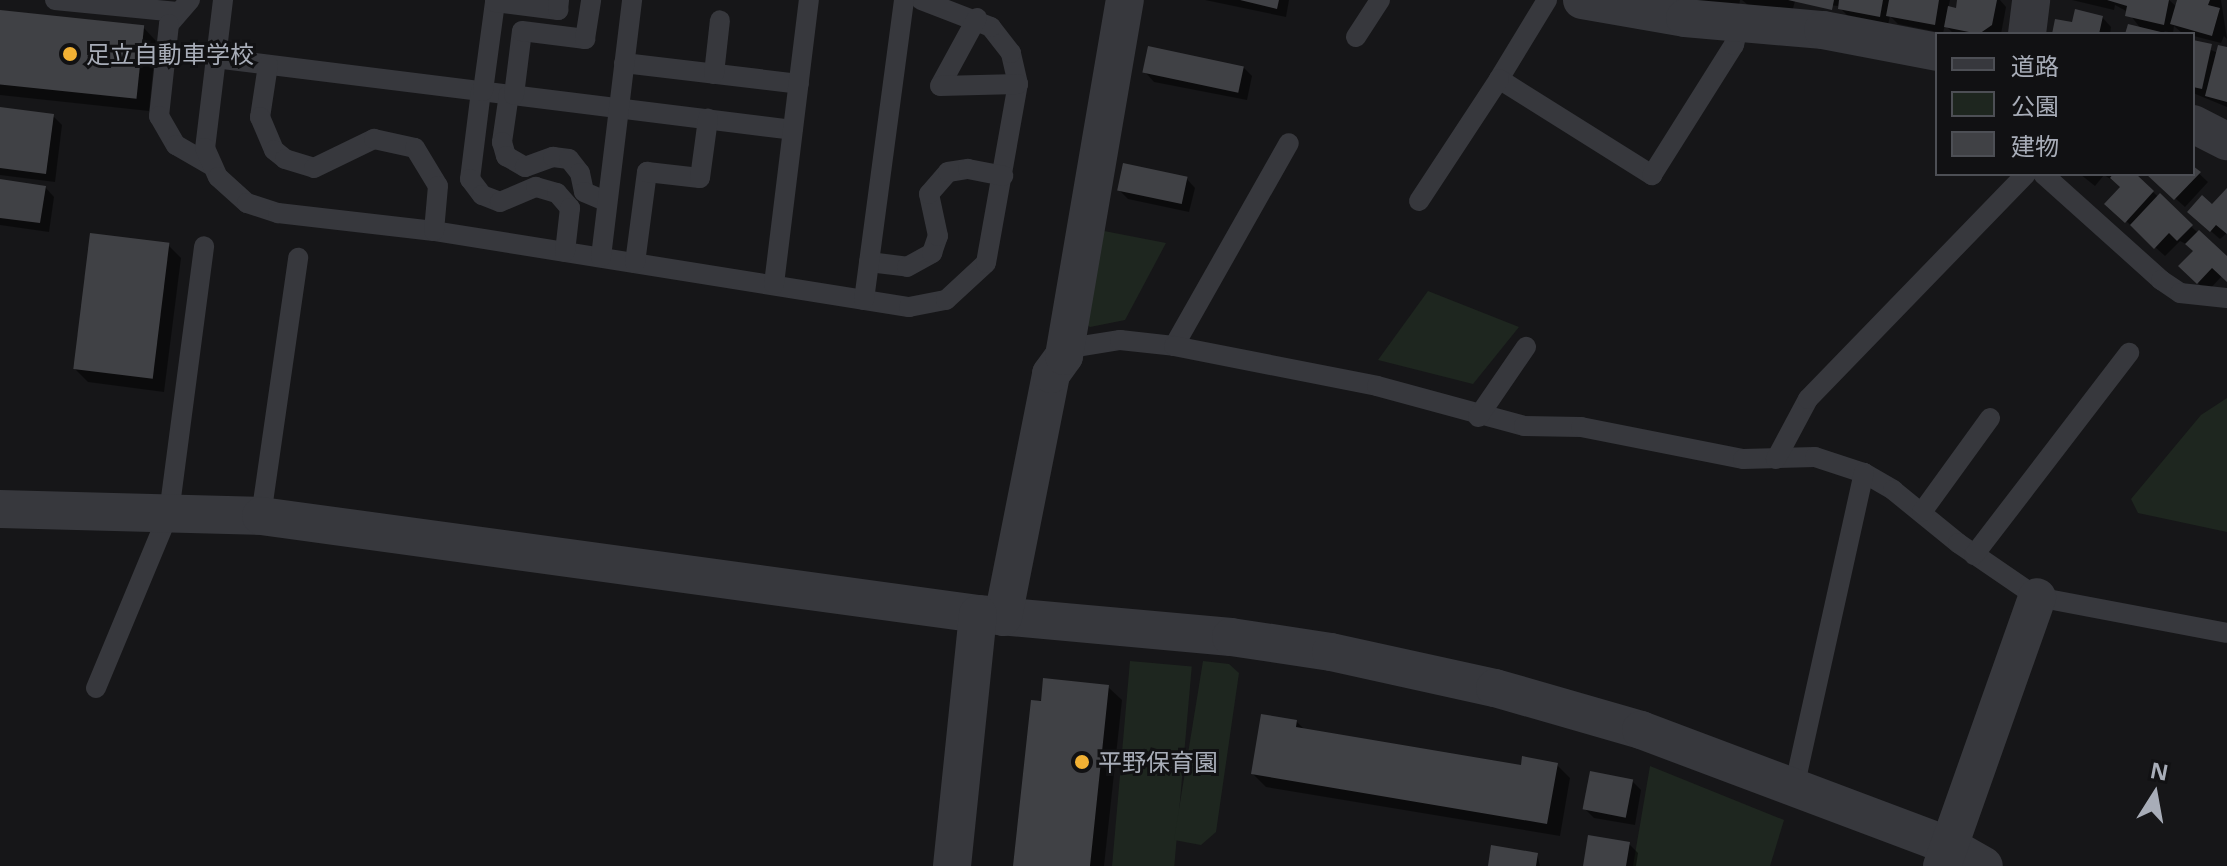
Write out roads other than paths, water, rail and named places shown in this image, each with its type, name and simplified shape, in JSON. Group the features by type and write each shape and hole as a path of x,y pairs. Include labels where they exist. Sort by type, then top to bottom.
{"street":[{"path":"952,866 991,615 1051,374 1064,356 1125,0"},
{"path":"1582,0 1739,23 1823,30 1935,52"},
{"path":"2027,32 2031,0"},
{"path":"2195,125 2227,141"},
{"path":"0,509 261,516 991,615 1231,637 1376,662 1495,688 1641,730 1794,788 1945,856 1984,866"},
{"path":"1945,856 2037,597"}],"lane":[{"path":"55,0 184,6 165,38 159,116 176,145 210,165 232,193 262,210 434,231 864,300 928,306 962,289 986,263 1018,84 1001,38 977,18 921,0"},
{"path":"210,165 204,128 223,0"},
{"path":"559,0 558,10 495,2 470,179 482,195 500,202 536,187 557,193 570,208 565,252"},
{"path":"591,0 585,39 522,31 502,142 506,156 525,167 553,157 569,159 580,173 584,192 607,202"},
{"path":"601,257 632,0"},
{"path":"774,284 809,0"},
{"path":"864,300 904,0"},
{"path":"1356,37 1380,0"},
{"path":"1419,201 1547,0"},
{"path":"977,18 940,86 1018,84"},
{"path":"714,74 720,20"},
{"path":"1499,79 1652,175 1734,45 1739,23"},
{"path":"215,58 793,130"},
{"path":"624,63 799,84"},
{"path":"268,65 260,117 274,150 314,168 374,139 415,148 438,186 434,231"},
{"path":"635,263 647,172 700,178 708,119"},
{"path":"1174,346 1289,143"},
{"path":"869,262 907,267 932,253 938,236 929,194 948,172 968,169 1003,176"},
{"path":"1776,459 1808,399 2024,176"},
{"path":"2045,176 2161,280 2180,293 2227,298"},
{"path":"96,688 169,513 204,246"},
{"path":"261,516 298,258"},
{"path":"1064,356 1076,347 1120,340 1174,346 1377,386 1478,417 1524,426 1581,427 1743,459 1815,457 1864,473 1922,512 1974,555 2037,597 2227,633"},
{"path":"1478,417 1526,347"},
{"path":"1974,555 2129,353"},
{"path":"1922,512 1990,418"},
{"path":"1794,788 1864,473"}],"place":[{"name":"足立自動車学校","path":"70,54"},
{"name":"平野保育園","path":"1082,762"}]}
